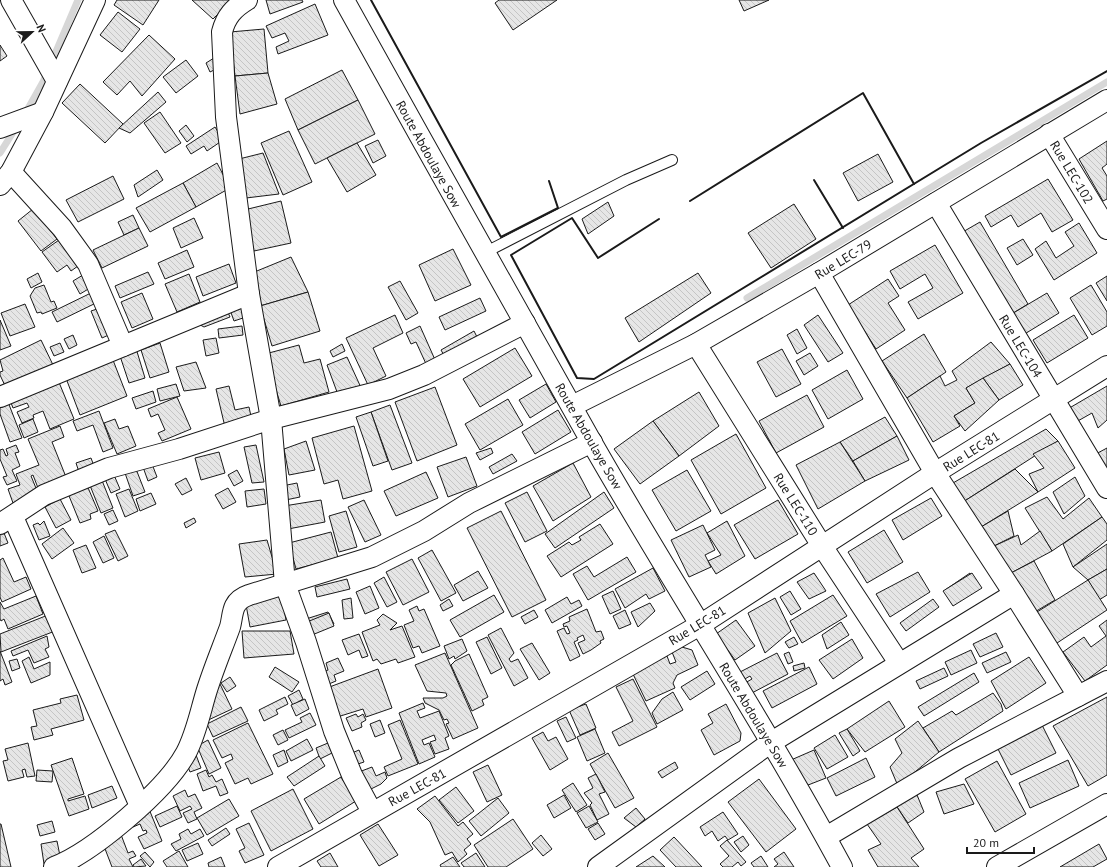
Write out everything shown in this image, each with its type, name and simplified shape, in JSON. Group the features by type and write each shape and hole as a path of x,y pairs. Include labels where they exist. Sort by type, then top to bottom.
{"street":[{"path":"11,0 57,81"},
{"path":"95,0 43,112 6,178 62,228 88,264 123,346"},
{"path":"247,0 237,6 225,20 222,32 226,117 249,294 271,419 285,584 306,642 334,731 352,775 372,812"},
{"name":"Route Abdoulaye Sow","path":"344,0 484,253 592,442 826,837 842,867"},
{"name":"Rue LEC-79","path":"572,406 696,344 819,273 1107,100"},
{"path":"0,128 43,112"},
{"name":"Rue LEC-102","path":"1049,134 1107,230"},
{"name":"Rue LEC-104","path":"936,203 1107,488"},
{"path":"819,273 935,474 1014,594 1078,696"},
{"path":"2,391 123,346 249,294"},
{"path":"140,806 6,521 44,495 109,468 179,449 271,419 389,389 424,375 525,323"},
{"name":"Rue LEC-110","path":"696,344 822,546 899,663"},
{"name":"Rue LEC-81","path":"278,867 700,625 935,474 1107,366"},
{"path":"54,867 68,861 106,835 140,806 172,774 185,753 197,726 206,693 231,623 235,606 240,599 248,595 372,557 424,531 469,503 592,442"},
{"path":"598,867 770,743 1014,594"},
{"path":"826,837 959,758 1107,682"},
{"path":"997,867 1107,804"}],"lane":[{"path":"484,253 626,180 672,160"}],"building":[{"path":"117,0 159,0 143,25 114,5"},
{"path":"192,0 232,0 213,19"},
{"path":"266,0 302,0 303,2 270,14"},
{"path":"499,0 557,0 513,30 495,3"},
{"path":"739,0 769,0 744,11"},
{"path":"315,4 328,35 278,54 276,47 289,41 285,33 272,38 266,26"},
{"path":"118,12 140,29 122,52 100,35"},
{"path":"264,29 268,73 235,76 230,32"},
{"path":"149,35 175,59 142,96 130,81 117,95 103,82"},
{"path":"0,45 7,56 0,61"},
{"path":"214,58 218,68 210,72 206,63"},
{"path":"186,60 198,76 176,93 163,77"},
{"path":"342,70 358,100 298,130 285,99"},
{"path":"268,73 277,104 240,114 235,76"},
{"path":"80,84 123,124 105,143 62,103"},
{"path":"158,92 166,102 130,133 119,128"},
{"path":"358,100 375,134 315,164 298,130"},
{"path":"160,112 181,143 165,153 144,123"},
{"path":"186,125 194,136 187,142 179,131"},
{"path":"215,127 223,140 207,151 204,146 191,154 186,146"},
{"path":"289,131 312,182 283,195 261,143"},
{"path":"378,140 386,156 373,163 365,146"},
{"path":"1107,141 1107,164 1102,168 1107,176 1107,199 1103,201 1079,159"},
{"path":"357,143 376,175 347,192 327,158"},
{"path":"263,153 279,194 246,198 239,159"},
{"path":"878,154 893,182 858,201 843,173"},
{"path":"217,163 230,188 196,207 183,183"},
{"path":"157,170 163,180 138,197 134,185"},
{"path":"113,176 124,199 78,222 66,200"},
{"path":"1048,179 1073,220 1052,232 1041,213 1018,227 1011,215 991,227 985,216"},
{"path":"183,183 196,207 150,232 136,208"},
{"path":"281,201 291,243 254,251 244,210"},
{"path":"608,202 614,216 588,234 582,219"},
{"path":"794,204 816,239 771,268 748,233"},
{"path":"33,209 57,239 41,251 18,221"},
{"path":"133,215 139,228 124,235 118,222"},
{"path":"194,218 203,238 181,248 173,228"},
{"path":"980,222 1028,304 1010,315 961,233"},
{"path":"1079,223 1097,253 1054,280 1035,249 1046,241 1056,258 1074,246 1065,232"},
{"path":"139,228 148,246 102,268 93,250"},
{"path":"1023,239 1033,255 1017,265 1007,248"},
{"path":"59,240 78,266 71,271 67,265 57,272 42,252"},
{"path":"935,245 963,293 918,319 908,302 933,288 925,274 900,289 890,271"},
{"path":"453,249 471,285 435,301 419,265"},
{"path":"187,250 194,267 165,279 158,263"},
{"path":"291,257 308,292 260,306 252,273"},
{"path":"229,264 236,283 203,296 196,277"},
{"path":"148,272 154,284 120,298 115,286"},
{"path":"38,273 42,282 31,288 27,279"},
{"path":"698,273 711,293 639,342 625,318"},
{"path":"189,274 200,302 177,312 165,284"},
{"path":"83,275 90,288 80,294 73,281"},
{"path":"1107,276 1107,301 1096,283"},
{"path":"888,279 899,296 888,303 905,330 876,349 848,305"},
{"path":"400,281 418,313 406,320 388,287"},
{"path":"44,285 51,302 54,301 57,308 42,314 41,312 37,313 30,296 35,288"},
{"path":"1091,285 1107,312 1107,326 1092,335 1070,298"},
{"path":"93,292 98,302 57,322 52,312"},
{"path":"308,292 320,331 272,346 260,306"},
{"path":"142,293 153,319 132,328 121,302"},
{"path":"1047,293 1059,313 1023,335 1010,315"},
{"path":"480,298 486,311 445,330 439,317"},
{"path":"245,301 246,317 234,321 229,307"},
{"path":"25,304 35,327 10,336 1,313"},
{"path":"103,307 113,333 102,338 91,311"},
{"path":"226,308 230,317 204,327 193,321"},
{"path":"395,315 403,333 373,348 386,376 368,385 346,338"},
{"path":"818,315 843,353 828,362 804,325"},
{"path":"1074,315 1088,338 1047,363 1033,340"},
{"path":"0,320 11,346 0,350"},
{"path":"242,326 243,335 219,338 218,329"},
{"path":"420,326 436,362 427,366 416,342 411,344 406,333"},
{"path":"797,329 807,348 797,354 787,335"},
{"path":"474,331 479,341 446,359 441,350"},
{"path":"924,334 946,372 907,398 882,361"},
{"path":"73,335 77,345 69,349 64,339"},
{"path":"216,338 219,353 206,356 203,340"},
{"path":"41,340 54,367 7,390 0,375 0,372 3,371 0,360"},
{"path":"991,342 1010,364 966,388 975,403 954,416 960,426 933,442 907,398 940,376 945,386 957,380 952,371"},
{"path":"60,343 64,352 54,356 50,347"},
{"path":"160,343 169,372 150,378 141,350"},
{"path":"342,344 345,351 333,357 330,351"},
{"path":"135,345 145,378 129,383 118,350"},
{"path":"299,345 304,363 320,359 329,392 281,406 265,354"},
{"path":"515,348 532,376 480,407 463,379"},
{"path":"782,349 801,384 776,397 757,362"},
{"path":"810,353 818,366 804,375 796,361"},
{"path":"111,355 127,396 80,415 64,373"},
{"path":"347,357 363,392 340,400 327,365"},
{"path":"196,362 206,388 184,391 176,367"},
{"path":"1010,364 1023,385 999,400 983,378"},
{"path":"847,370 863,399 828,419 812,390"},
{"path":"56,375 74,419 50,429 43,411 33,415 34,418 22,423 17,412 29,407 27,403 13,408 8,395"},
{"path":"983,378 999,400 965,431 954,416 975,403 966,388"},
{"path":"176,384 180,396 160,401 157,389"},
{"path":"546,384 556,402 530,418 519,400"},
{"path":"229,386 235,410 249,407 252,421 225,427 216,389"},
{"path":"1107,386 1107,420 1098,428 1092,413 1076,422 1066,410"},
{"path":"435,387 457,445 417,461 395,402"},
{"path":"153,391 156,402 136,409 132,398"},
{"path":"699,392 719,426 679,456 653,421"},
{"path":"807,395 824,427 776,453 759,421"},
{"path":"177,397 191,429 162,441 158,433 165,430 158,414 151,417 148,409"},
{"path":"508,399 523,425 480,450 465,424"},
{"path":"8,402 22,438 10,442 0,414 0,407"},
{"path":"390,405 412,463 392,470 371,412"},
{"path":"558,410 571,432 535,454 522,432"},
{"path":"99,411 113,448 103,452 93,425 77,431 73,421"},
{"path":"371,412 388,461 373,466 356,417"},
{"path":"885,417 897,436 853,461 840,442"},
{"path":"33,419 38,432 24,438 19,425"},
{"path":"115,419 119,429 128,426 136,446 117,454 104,423"},
{"path":"653,421 679,456 640,484 614,449"},
{"path":"60,426 64,437 52,442 66,477 38,488 33,475 31,476 38,493 13,503 8,489 20,485 16,474 39,465 28,439"},
{"path":"354,426 372,491 343,499 338,480 324,484 312,438"},
{"path":"1046,429 1058,441 963,502 953,483"},
{"path":"736,434 766,488 721,514 691,460"},
{"path":"897,436 909,460 865,481 853,461"},
{"path":"306,441 315,470 289,475 284,449"},
{"path":"1058,441 1075,468 1038,492 1029,474 1044,468 1033,454"},
{"path":"840,442 865,481 818,509 796,465"},
{"path":"16,445 19,452 15,453 20,466 12,470 17,481 7,485 3,477 7,476 0,459 0,450 3,449 6,456 8,455 6,449"},
{"path":"256,445 264,482 252,483 244,447"},
{"path":"491,448 493,453 480,460 476,453"},
{"path":"1107,448 1107,474 1094,455"},
{"path":"219,452 225,473 201,480 195,458"},
{"path":"512,454 517,461 493,474 489,467"},
{"path":"466,457 477,486 448,497 437,467"},
{"path":"91,458 94,466 79,472 76,463"},
{"path":"573,463 591,497 553,521 533,486"},
{"path":"152,464 157,477 148,481 143,467"},
{"path":"136,469 145,492 133,496 125,473"},
{"path":"1015,469 1038,492 981,527 963,502"},
{"path":"237,470 243,481 234,486 228,475"},
{"path":"687,470 711,511 676,531 652,490"},
{"path":"426,472 438,498 396,516 384,491"},
{"path":"114,475 120,489 111,493 105,479"},
{"path":"1075,477 1085,496 1064,514 1053,492"},
{"path":"101,478 113,508 101,513 89,483"},
{"path":"186,478 192,490 182,495 175,484"},
{"path":"86,483 98,511 90,514 91,519 80,523 67,491"},
{"path":"297,483 300,497 276,502 277,487"},
{"path":"228,488 236,502 223,509 215,495"},
{"path":"129,489 138,511 125,517 116,494"},
{"path":"264,489 266,504 247,507 245,491"},
{"path":"527,492 547,531 525,542 505,503"},
{"path":"604,492 614,508 555,548 545,534"},
{"path":"151,493 156,504 140,511 136,499"},
{"path":"1047,497 1063,519 1089,498 1102,517 1052,551 1025,508"},
{"path":"931,498 942,516 903,540 892,520"},
{"path":"60,499 71,520 56,528 45,507"},
{"path":"321,500 325,522 288,529 284,506"},
{"path":"364,500 381,535 365,542 348,507"},
{"path":"778,500 798,534 755,559 734,525"},
{"path":"113,510 118,521 109,525 104,514"},
{"path":"346,511 357,547 339,552 329,516"},
{"path":"501,511 546,600 512,617 467,528"},
{"path":"1008,511 1014,536 992,547 981,527"},
{"path":"1102,517 1107,524 1107,540 1073,567 1063,544"},
{"path":"194,518 196,522 186,528 184,523"},
{"path":"44,521 50,536 39,540 33,525 38,523 40,525"},
{"path":"727,521 745,556 716,574 708,561 721,555 707,533"},
{"path":"600,524 613,544 561,577 547,556 569,542 572,545 581,540 579,537"},
{"path":"703,525 715,550 705,555 711,567 689,577 671,540"},
{"path":"2,528 8,543 0,546 0,529"},
{"path":"63,528 74,543 52,559 42,544"},
{"path":"115,530 128,556 118,561 105,534"},
{"path":"884,530 903,562 867,583 848,552"},
{"path":"1040,531 1052,551 1011,573 992,547 1018,535 1021,545"},
{"path":"331,532 338,558 296,569 289,543"},
{"path":"104,536 114,558 103,563 93,542"},
{"path":"267,540 277,574 245,577 239,544"},
{"path":"1107,544 1107,569 1088,580 1073,567"},
{"path":"86,545 96,568 82,573 73,550"},
{"path":"432,550 456,593 441,601 418,558"},
{"path":"627,557 636,572 588,600 573,574 587,566 594,577"},
{"path":"3,558 14,582 26,577 31,589 2,602 0,597 0,560"},
{"path":"412,559 429,592 403,605 386,572"},
{"path":"1034,561 1055,600 1033,613 1011,573"},
{"path":"653,568 665,591 649,599 646,594 625,608 615,589"},
{"path":"1107,569 1107,595 1099,600 1088,580"},
{"path":"478,571 488,588 463,601 454,585"},
{"path":"918,572 930,592 890,617 876,594"},
{"path":"814,573 826,591 809,599 797,582"},
{"path":"970,573 979,586 954,602 945,590"},
{"path":"972,573 982,588 953,606 943,591"},
{"path":"384,577 397,602 387,607 374,583"},
{"path":"347,579 350,589 317,597 315,587"},
{"path":"1088,580 1107,610 1054,645 1037,612"},
{"path":"370,586 379,608 365,614 356,592"},
{"path":"613,591 621,609 610,614 602,596"},
{"path":"790,591 801,609 791,615 780,597"},
{"path":"281,593 286,620 250,627 245,599"},
{"path":"494,595 504,612 460,637 450,620"},
{"path":"833,595 847,616 802,643 790,621"},
{"path":"36,596 43,614 8,629 4,619 1,621 0,619 0,602 4,609"},
{"path":"567,597 571,604 579,600 582,606 552,623 545,610"},
{"path":"351,598 353,618 344,619 342,600"},
{"path":"775,598 791,631 765,653 748,613"},
{"path":"449,599 453,606 443,611 440,605"},
{"path":"933,599 939,607 906,631 900,623"},
{"path":"650,603 655,611 638,627 631,612"},
{"path":"417,606 419,611 424,609 440,646 422,653 419,646 413,648 404,625 414,621 409,610"},
{"path":"587,609 596,632 601,631 604,639 600,641 601,643 583,654 578,643 585,640 583,635 577,638 578,640 574,642 580,656 570,661 557,631 564,628 567,634 570,633 567,626 564,627 563,624 570,621 569,617"},
{"path":"534,610 538,617 525,624 521,617"},
{"path":"625,610 631,624 619,629 613,616"},
{"path":"328,612 334,624 310,632 306,619"},
{"path":"329,613 334,626 312,635 307,622"},
{"path":"383,614 397,623 390,630 402,626 415,657 398,663 396,659 381,664 377,659 373,661 362,632 380,625 377,620"},
{"path":"48,615 55,631 1,652 0,634"},
{"path":"736,620 755,646 735,660 716,634"},
{"path":"1107,620 1107,665 1085,681 1063,652 1084,637 1091,647 1106,636 1099,626"},
{"path":"841,622 849,635 827,649 822,635"},
{"path":"501,628 514,653 509,659 511,662 518,659 528,678 514,686 488,635"},
{"path":"242,631 290,631 294,654 244,658"},
{"path":"996,633 1003,647 980,657 973,644"},
{"path":"359,634 368,656 362,658 359,650 348,655 342,640"},
{"path":"47,636 49,647 45,649 49,657 34,663 28,650 13,656 11,651"},
{"path":"487,637 502,668 491,674 476,642"},
{"path":"794,637 798,644 789,648 785,642"},
{"path":"462,639 467,651 455,659 454,656 449,659 444,646"},
{"path":"852,639 863,658 833,679 819,660"},
{"path":"532,643 550,673 539,680 520,649"},
{"path":"682,647 692,650 698,665 677,675 673,683 675,688 646,701 632,672 667,656 670,664 676,662 672,652"},
{"path":"971,650 977,663 951,675 945,662"},
{"path":"0,651 12,682 5,685 3,679 0,681"},
{"path":"789,652 793,662 788,664 784,654"},
{"path":"1006,652 1011,662 987,673 982,663"},
{"path":"445,653 478,728 453,739 446,724 449,723 447,719 444,720 439,710 425,703 423,698 443,698 447,696 446,693 427,691 415,665"},
{"path":"777,653 788,674 750,694 745,683 752,679 750,676 743,680 740,672"},
{"path":"469,654 488,697 482,700 484,705 472,711 451,665 455,661"},
{"path":"29,657 34,669 50,662 50,675 31,683 22,661"},
{"path":"1029,657 1046,683 1006,709 991,681"},
{"path":"338,658 344,671 334,675 336,681 324,686 319,674 328,670 326,663"},
{"path":"17,659 20,668 12,671 9,661"},
{"path":"804,663 805,668 794,671 793,666"},
{"path":"275,667 299,682 292,692 269,677"},
{"path":"809,667 817,684 772,708 763,691"},
{"path":"944,668 948,676 920,689 916,681"},
{"path":"378,669 392,708 366,717 363,709 334,718 324,689"},
{"path":"707,671 715,684 690,700 681,687"},
{"path":"974,673 979,682 924,716 918,707"},
{"path":"230,677 236,686 227,692 221,683"},
{"path":"633,679 657,727 619,746 612,732 633,721 616,687"},
{"path":"220,684 232,709 204,722 209,689"},
{"path":"299,690 303,699 293,705 288,696"},
{"path":"673,692 683,710 657,724 652,713 662,699"},
{"path":"993,693 1001,704 1003,711 939,752 923,728 952,711 956,715"},
{"path":"77,695 84,720 51,729 53,735 34,740 31,727 37,726 33,710 61,703 60,699"},
{"path":"285,697 288,704 276,710 278,714 264,721 259,710"},
{"path":"1107,697 1107,775 1088,786 1053,726"},
{"path":"305,699 309,709 296,716 291,705"},
{"path":"889,701 905,727 865,752 847,729"},
{"path":"423,703 425,708 417,711 420,718 439,711 449,736 445,738 449,749 435,754 430,742 436,740 434,735 422,740 424,745 429,743 435,757 419,764 399,713"},
{"path":"586,704 596,728 580,735 569,710"},
{"path":"726,704 741,733 740,741 714,755 701,730 713,723 708,714"},
{"path":"241,707 248,721 213,737 207,724"},
{"path":"310,713 316,725 289,738 285,730 302,722 300,718"},
{"path":"356,714 358,717 363,714 366,720 361,723 362,727 352,731 346,718"},
{"path":"566,717 576,738 567,742 557,721"},
{"path":"380,720 385,733 375,737 370,724"},
{"path":"400,720 418,764 388,776 384,767 402,759 388,725"},
{"path":"918,721 939,752 898,786 890,767 902,753 895,739"},
{"path":"248,723 273,774 251,784 248,778 235,784 225,763 233,759 231,754 222,758 213,740"},
{"path":"1042,725 1056,753 1011,775 997,747"},
{"path":"595,729 605,753 587,761 577,737"},
{"path":"847,729 860,751 853,756 839,733"},
{"path":"283,730 288,740 278,745 273,735"},
{"path":"543,732 548,741 556,737 568,759 550,770 532,738"},
{"path":"835,735 848,757 827,769 814,748"},
{"path":"307,739 313,750 291,761 286,751"},
{"path":"208,740 221,768 209,774 197,746"},
{"path":"28,743 35,776 27,777 25,769 22,770 24,777 8,781 3,761 8,760 5,749"},
{"path":"328,743 332,753 320,759 316,748"},
{"path":"284,750 288,762 278,767 273,755"},
{"path":"359,750 364,762 352,766 347,755"},
{"path":"814,750 826,778 803,787 791,760"},
{"path":"608,753 634,798 615,808 590,764"},
{"path":"196,755 201,768 190,772 185,759"},
{"path":"319,756 325,766 294,786 287,777"},
{"path":"72,758 84,794 68,799 68,801 85,796 89,809 69,816 51,765"},
{"path":"866,758 875,777 836,796 827,778"},
{"path":"1068,760 1079,786 1030,808 1019,783"},
{"path":"997,761 1026,814 995,832 965,779"},
{"path":"675,762 678,768 662,778 658,772"},
{"path":"488,765 502,795 487,802 473,772"},
{"path":"372,767 376,776 385,772 387,778 381,784 367,791 359,772"},
{"path":"37,770 53,771 52,782 36,781"},
{"path":"206,770 209,777 212,775 216,782 222,779 228,793 220,796 216,786 203,791 197,774"},
{"path":"596,774 605,792 599,794 609,814 597,820 590,805 592,803 584,793 593,788 588,778"},
{"path":"341,777 356,801 319,824 304,799"},
{"path":"759,779 796,829 766,852 728,802"},
{"path":"573,783 587,805 576,812 562,790"},
{"path":"964,784 974,804 944,814 936,792"},
{"path":"112,786 117,798 92,808 88,795"},
{"path":"456,787 474,811 458,823 439,800"},
{"path":"293,789 313,829 271,851 251,811"},
{"path":"185,790 188,797 195,794 202,808 194,812 197,819 188,823 183,813 192,809 190,806 180,811 173,796"},
{"path":"915,790 924,812 908,823 897,807"},
{"path":"564,795 571,808 554,818 547,805"},
{"path":"435,796 458,826 463,822 473,834 467,839 471,844 464,850 467,854 458,862 452,852 445,855 430,822 417,809"},
{"path":"498,798 509,813 481,836 469,821"},
{"path":"229,799 239,816 207,835 197,818"},
{"path":"177,806 182,817 160,827 155,816"},
{"path":"589,806 598,822 586,828 577,813"},
{"path":"897,807 924,849 911,858 919,867 878,867 868,850 881,844 867,824"},
{"path":"636,808 645,819 636,827 624,818"},
{"path":"149,809 162,841 144,849 138,837 147,833 146,830 143,831 140,824 133,827 131,821"},
{"path":"723,812 738,834 728,840 725,836 718,841 712,831 705,836 700,827"},
{"path":"513,819 533,849 506,867 488,867 474,845"},
{"path":"52,821 55,832 40,836 37,825"},
{"path":"249,823 264,855 245,863 239,851 245,848 236,829"},
{"path":"598,823 605,834 595,840 588,829"},
{"path":"1,824 11,867 0,867"},
{"path":"378,824 398,855 379,866 360,835"},
{"path":"226,828 230,834 212,846 208,840"},
{"path":"188,829 191,834 200,829 204,836 176,851 171,844 181,839 179,834"},
{"path":"120,832 128,853 133,851 136,856 129,859 133,867 112,867 102,841"},
{"path":"541,835 552,849 543,856 532,843"},
{"path":"743,836 749,845 741,852 734,842"},
{"path":"674,837 702,867 676,867 660,850"},
{"path":"727,840 746,862 741,866 738,862 732,867 723,867 720,864 729,856 720,846"},
{"path":"57,841 61,861 44,864 41,844"},
{"path":"198,843 203,854 187,861 182,850"},
{"path":"1099,844 1107,859 1093,867 1060,867"},
{"path":"179,851 188,867 167,867 163,861"},
{"path":"145,852 154,862 150,867 140,856"},
{"path":"784,852 794,867 774,867 778,864 774,859"},
{"path":"330,853 338,867 321,867 317,861"},
{"path":"476,853 485,867 464,867 461,863"},
{"path":"653,856 665,867 636,867"},
{"path":"761,856 768,867 754,867 751,863"},
{"path":"221,857 225,867 209,867 208,863"},
{"path":"453,857 460,867 441,867 440,865"},
{"path":"141,859 146,866 134,867 133,865"}],"waterway":[{"path":"25,114 43,82 78,0"},
{"path":"747,298 1107,82"},
{"path":"0,153 17,126"}],"wall":[{"path":"371,0 501,237 558,208 549,181"},
{"path":"659,219 598,258 572,218 511,255 577,378 594,379 981,143 1107,71"},
{"path":"690,201 863,93 914,184"},
{"path":"814,180 843,228"}]}
